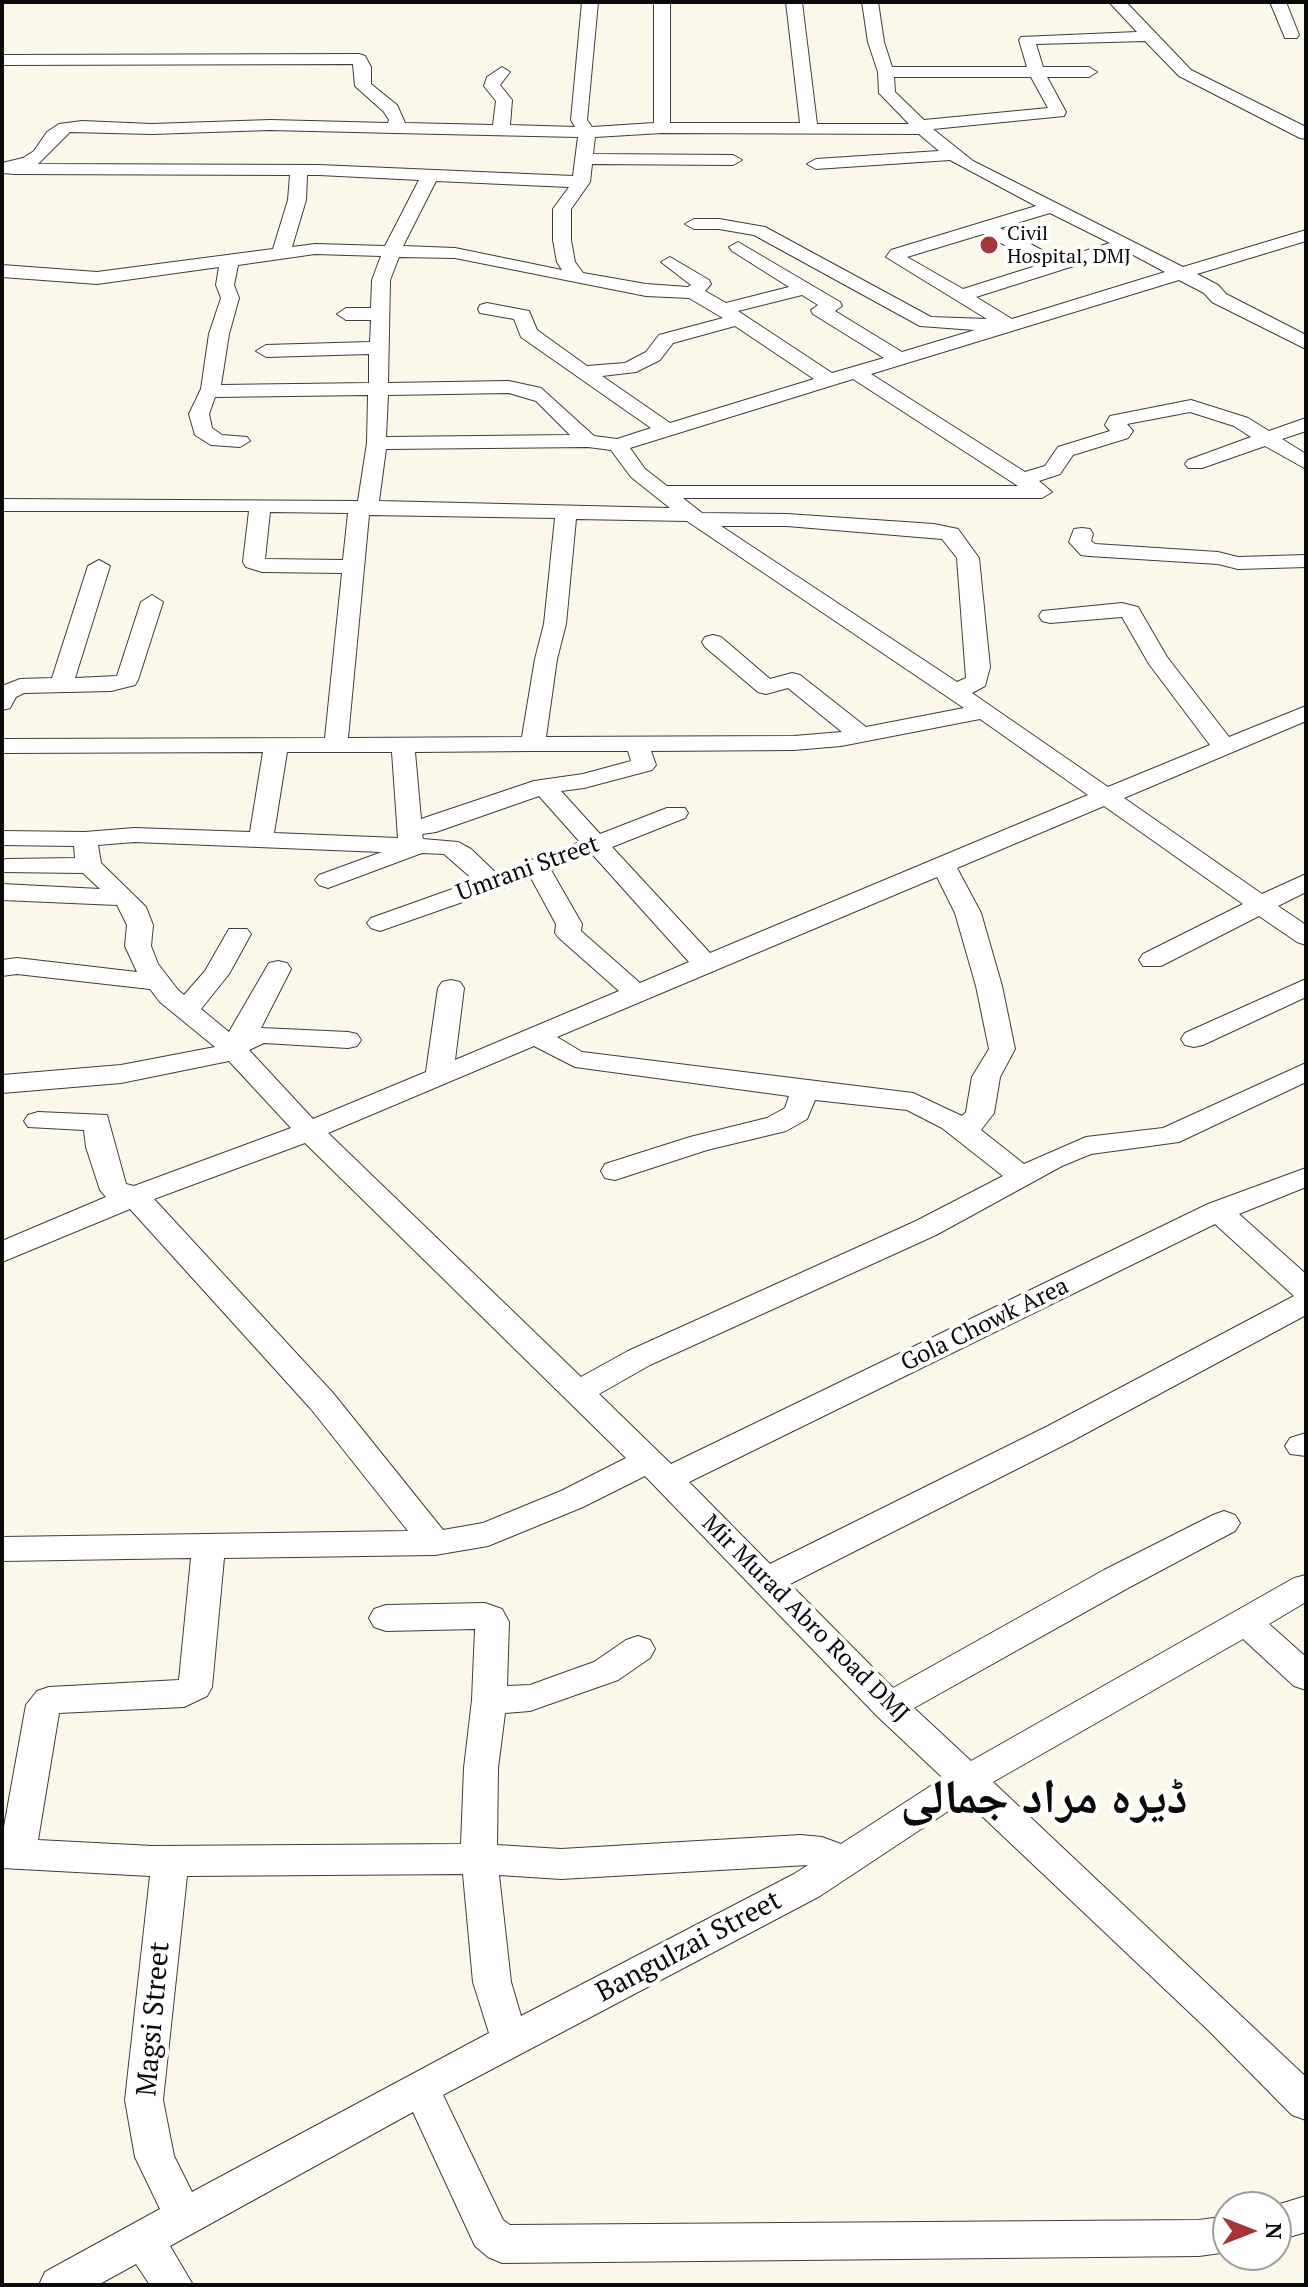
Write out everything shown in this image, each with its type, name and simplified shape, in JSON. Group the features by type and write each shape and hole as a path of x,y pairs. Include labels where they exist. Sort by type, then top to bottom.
{"street":[{"path":"576,277 566,262 562,209 581,182 587,132 579,120 590,2"},
{"path":"662,2 662,128"},
{"path":"794,2 809,130"},
{"path":"870,2 876,42 886,72 887,93 921,127 967,165 1211,289 1233,294 1306,332"},
{"path":"1117,2 1185,73 1306,134"},
{"path":"1281,10 1306,17"},
{"path":"1281,10 1291,35"},
{"path":"2,169 29,162 40,155 53,136 65,128 82,126 152,129 270,125 587,132 662,128 809,130 921,127 1058,112 1036,71 1027,40 1149,36"},
{"path":"2,60 359,59 363,67 363,86 391,109 397,120 395,128"},
{"path":"501,130 504,100 492,86 493,80 502,72"},
{"path":"886,72 1089,72"},
{"path":"313,142 430,146 435,129"},
{"path":"816,164 954,155"},
{"path":"583,159 733,160"},
{"path":"2,169 425,169 581,182"},
{"path":"336,744 355,567 377,443 381,280 425,169"},
{"path":"281,252 297,200 299,170"},
{"path":"1008,327 895,257 1051,207"},
{"path":"694,224 719,224 759,231 927,322 987,323 1008,327"},
{"path":"984,227 1057,265"},
{"path":"377,443 588,441 618,445 1306,235"},
{"path":"960,296 1126,244"},
{"path":"738,247 833,306 820,310 901,360"},
{"path":"2,271 97,278 147,265 281,252 392,250 455,253 646,290 692,293 707,299 830,381"},
{"path":"210,391 219,334 230,298 225,285 230,258"},
{"path":"670,262 702,284 692,293"},
{"path":"582,372 629,368 653,356 666,339 805,288"},
{"path":"1211,289 1219,298 1306,343"},
{"path":"487,309 522,315 528,333 668,431"},
{"path":"346,314 382,314"},
{"path":"266,351 377,348"},
{"path":"663,492 947,495 1042,492 858,374"},
{"path":"240,441 218,441 202,431 199,414 205,395 210,391 509,387 534,392 588,441"},
{"path":"1023,479 1053,470 1065,451 1121,434 1123,431 1115,425 1117,420 1191,406 1241,422 1306,463"},
{"path":"1195,464 1306,424"},
{"path":"618,445 638,473 694,517 984,711 1306,937"},
{"path":"28,481 41,496 156,497 155,504"},
{"path":"2,505 260,505 566,512 787,520 934,530 950,534 968,558 979,667 977,681 956,692"},
{"path":"260,505 254,562 262,566 355,567"},
{"path":"533,744 546,659 555,624 566,512"},
{"path":"1082,534 1080,542 1089,550 1218,558 1238,563 1306,561"},
{"path":"61,685 99,566"},
{"path":"2,703 6,693 20,686 111,684 127,680 152,602"},
{"path":"1050,616 1130,612 1157,659 1226,749"},
{"path":"713,642 766,687 792,680 861,735"},
{"path":"2,746 794,743 861,735 984,711"},
{"path":"2,1252 135,1196 309,1131 1306,713"},
{"path":"328,880 414,839 427,827 543,786 584,781 644,765 637,743"},
{"path":"403,744 414,839"},
{"path":"261,839 276,745"},
{"path":"543,786 706,965"},
{"name":"Umrani Street","path":"380,923 676,813"},
{"path":"7,866 87,852 134,835 414,839 449,847 462,854 492,883"},
{"path":"2,838 87,852 124,898"},
{"path":"943,865 968,913 1002,1049 986,1077 980,1113 965,1131"},
{"path":"537,867 569,924 568,933 637,994"},
{"path":"1152,960 1259,903 1306,882"},
{"path":"2,892 124,898"},
{"name":"Mir Murad Abro Road DMJ","path":"124,898 133,907 140,925 138,946 145,965 158,982 231,1047 309,1131 768,1580 889,1706 1306,2103"},
{"path":"186,1010 216,974 238,934"},
{"path":"2,968 17,966 158,982"},
{"path":"2,1084 121,1074 221,1055 251,1022 278,969"},
{"path":"1194,1039 1306,987"},
{"path":"439,1076 451,988"},
{"path":"231,1047 264,1035 348,1040"},
{"path":"536,1036 575,1059 913,1102 940,1113 1023,1177"},
{"path":"578,1392 653,1352 926,1228 1052,1160 1086,1146 1169,1136 1306,1071"},
{"path":"615,1171 700,1143 776,1125 797,1113 805,1090"},
{"path":"38,1121 97,1121 100,1147 114,1190 135,1196 322,1401 435,1543"},
{"name":"Gola Chowk Area","path":"2,1549 435,1543 488,1534 572,1499 656,1470 1218,1211 1306,1177"},
{"path":"1218,1211 1306,1290"},
{"path":"768,1580 1059,1434 1306,1302"},
{"path":"889,1706 1116,1579 1224,1523"},
{"path":"209,1545 195,1687 184,1694 49,1700 43,1705 10,1854 170,1862 479,1859 561,1864 801,1850 822,1852 842,1861"},
{"name":"Bangulzai Street","path":"59,2285 510,2040 807,1885 969,1779 1306,1587"},
{"path":"386,1618 490,1618 489,1700 481,1768 479,1859 492,1982 510,2040"},
{"path":"1246,1622 1306,1677"},
{"path":"489,1700 530,1698 567,1686 606,1671 638,1649"},
{"name":"Magsi Street","path":"170,1862 144,2100 155,2157 184,2217"},
{"path":"421,2089 489,2233 502,2244 1212,2236"},
{"path":"142,2239 173,2285"}],"place":[{"name":"Civil Hospital, DMJ","path":"989,245"}],"district":[{"name":"ڈیرہ مراد جمالی","path":"1044,1799"}]}
